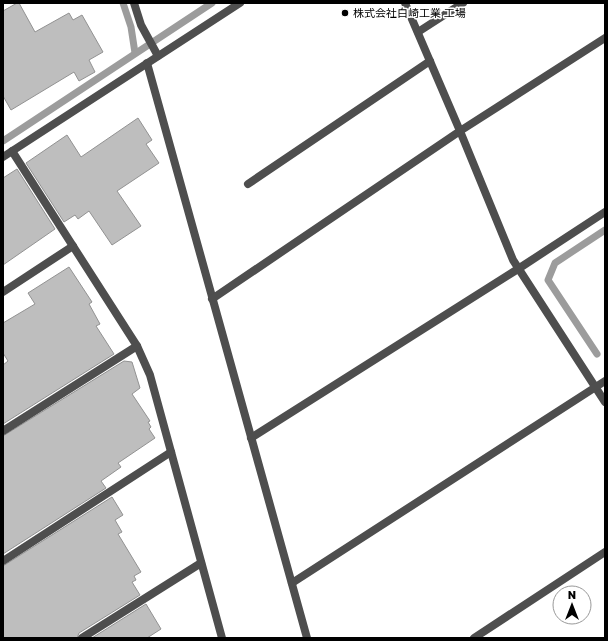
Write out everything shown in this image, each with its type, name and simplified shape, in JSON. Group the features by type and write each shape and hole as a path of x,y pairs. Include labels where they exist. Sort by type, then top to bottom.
{"street":[{"path":"134,3 141,26 156,53"},
{"path":"3,157 147,63 156,53 240,3"},
{"path":"406,3 513,260 605,402"},
{"path":"418,32 463,3"},
{"path":"212,299 460,131 605,38"},
{"path":"248,184 430,62"},
{"path":"147,63 307,638"},
{"path":"12,151 137,346 150,375 222,638"},
{"path":"251,438 605,212"},
{"path":"3,292 73,246"},
{"path":"3,431 137,346"},
{"path":"292,583 605,381"},
{"path":"3,561 171,452"},
{"path":"474,638 605,552"},
{"path":"82,638 201,563"}],"building":[{"path":"19,3 35,32 69,13 73,20 82,15 103,52 89,60 95,72 79,81 74,72 11,110 3,96 3,11"},
{"path":"138,118 152,140 146,144 159,163 117,191 141,226 112,245 89,211 78,219 75,215 64,222 26,163 67,135 81,157"},
{"path":"17,169 55,229 3,265 3,178"},
{"path":"69,267 92,302 89,304 100,324 96,326 114,354 3,424 3,365 8,361 3,353 3,323 35,304 28,293"},
{"path":"124,361 132,362 140,388 132,394 150,421 148,422 151,427 149,429 155,438 118,463 121,467 101,481 106,488 3,554 3,436"},
{"path":"112,497 123,515 115,520 122,532 118,534 141,572 134,576 136,580 132,582 140,595 79,633 77,638 3,638 3,566"},
{"path":"146,604 161,629 147,638 92,638"}],"waterway":[{"path":"123,3 131,27 135,53"},
{"path":"3,141 212,3"},
{"path":"597,354 548,280 555,263 605,230"}],"place":[{"name":"株式会社白崎工業 工場","path":"345,13"}]}
